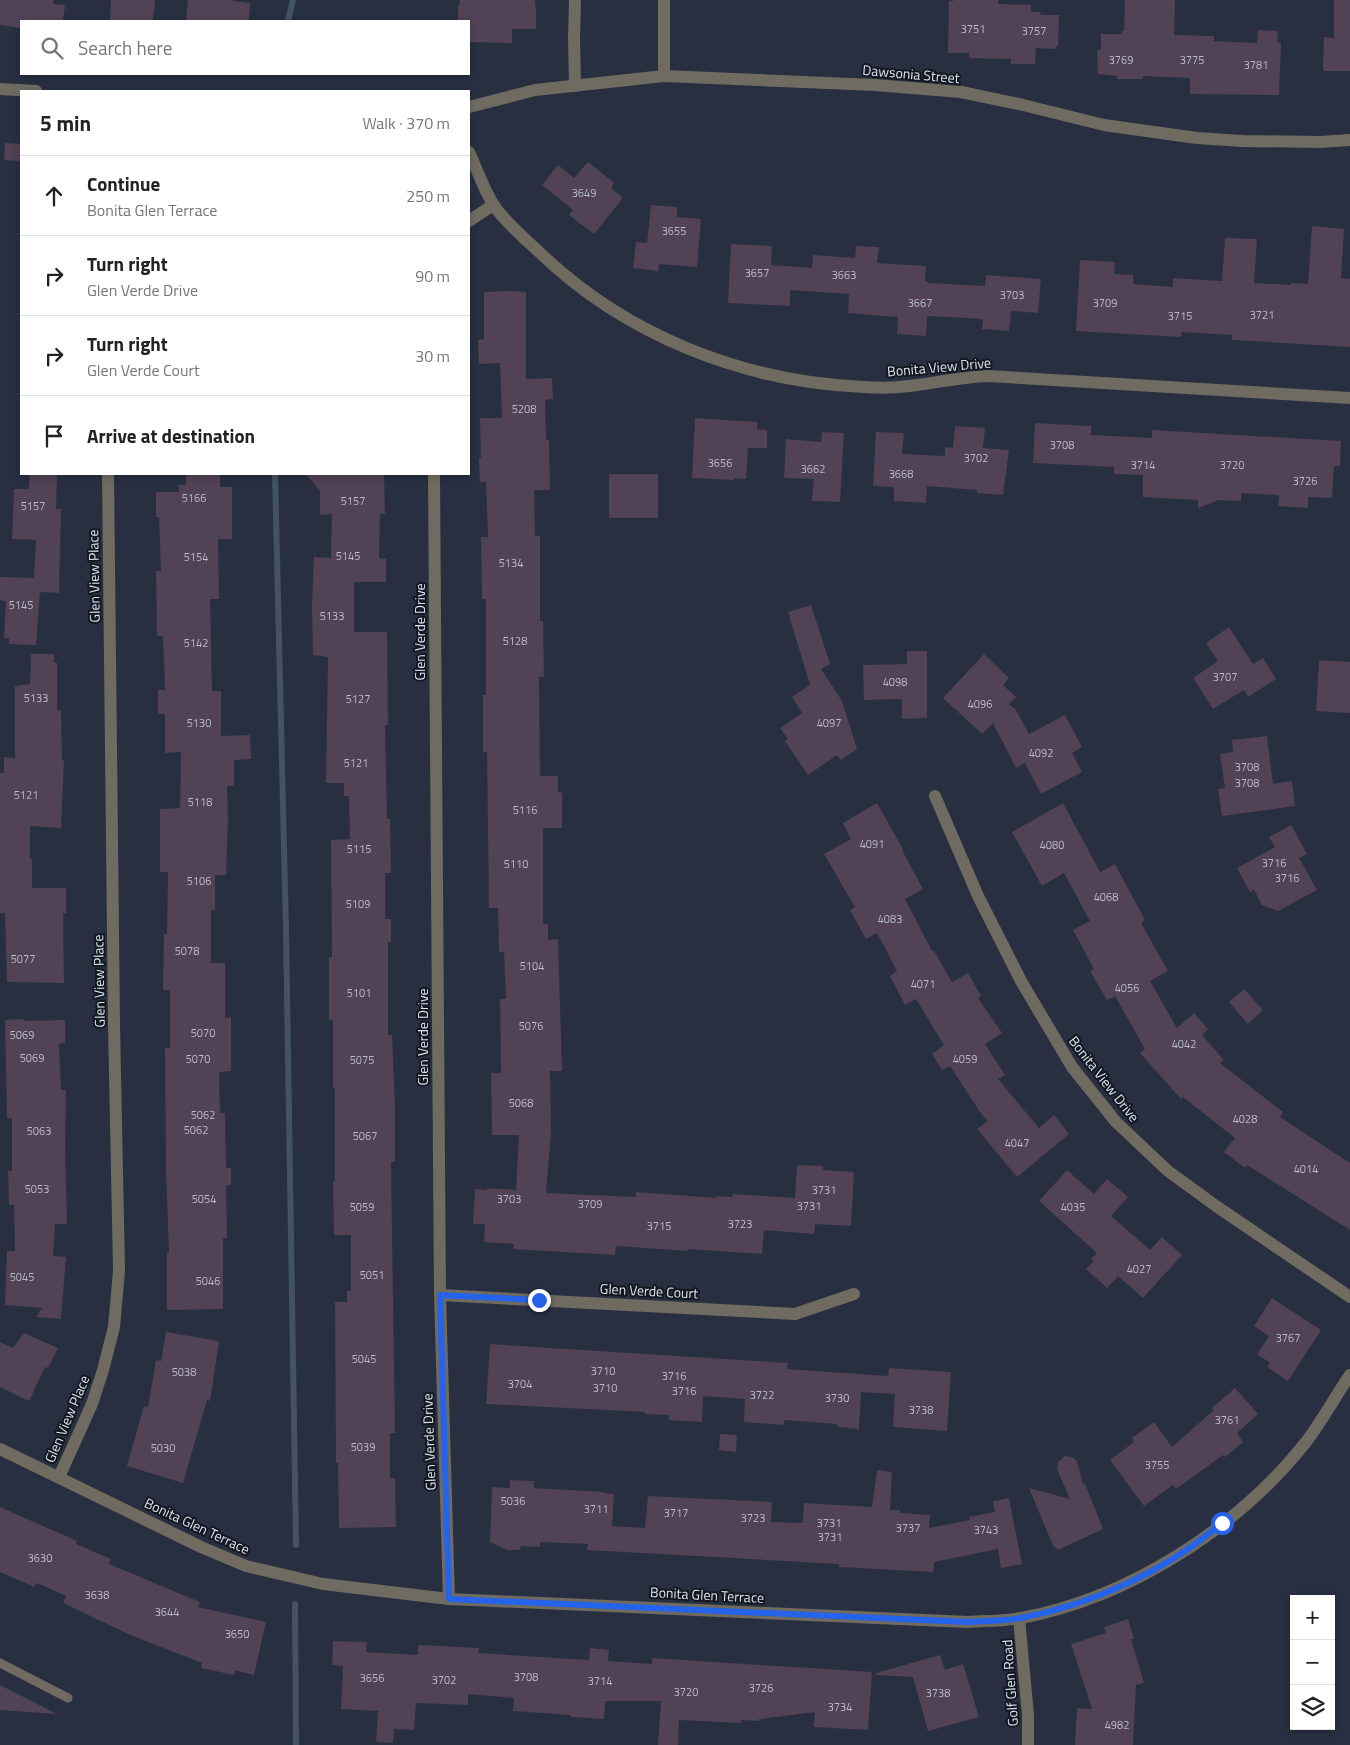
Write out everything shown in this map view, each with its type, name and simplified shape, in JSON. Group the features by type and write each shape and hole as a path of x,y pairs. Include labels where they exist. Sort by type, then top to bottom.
{"street":[{"path":"575,0 575,86"},
{"path":"664,0 664,76"},
{"name":"Dawsonia Street","path":"470,107 535,90 664,76 875,85 961,92 1104,125 1197,138 1242,142 1350,140"},
{"path":"0,88 24,90"},
{"name":"Bonita View Drive","path":"470,154 493,205 519,233 575,284 605,306 671,342 742,368 783,378 823,384 881,387 906,387 967,377 988,376 1350,398"},
{"path":"470,221 493,205"},
{"name":"Glen View Place","path":"59,1477 92,1404 103,1370 114,1327 119,1271 108,475"},
{"name":"Glen Verde Drive","path":"434,475 440,1295 449,1599"},
{"name":"Bonita View Drive","path":"934,796 978,896 1021,981 1072,1066 1116,1122 1168,1171 1350,1297"},
{"name":"Glen Verde Court","path":"440,1295 795,1314 854,1294"},
{"name":"Bonita Glen Terrace","path":"0,1449 201,1547 246,1566 323,1584 449,1599 968,1622 1020,1618 1085,1600 1117,1588 1162,1564 1206,1537 1260,1492 1284,1467 1307,1441 1350,1375"},
{"name":"Golf Glen Road","path":"1020,1618 1028,1715 1028,1745"}],"lane":[{"path":"0,1663 68,1698"}],"building":[{"path":"0,0 53,0 53,4 65,5 63,20 20,20 20,28 0,25"},
{"path":"111,0 155,0 153,20 110,20"},
{"path":"188,0 233,0 250,3 249,20 186,20"},
{"path":"460,0 535,0 536,29 512,29 512,43 470,42 470,20 458,20 458,5 460,5"},
{"path":"998,0 998,4 1031,5 1031,12 1041,12 1040,15 1059,15 1058,46 1056,46 1056,49 1036,48 1035,64 1011,64 1011,59 969,58 969,53 948,53 949,1"},
{"path":"1125,0 1175,0 1174,35 1214,36 1214,41 1257,43 1258,30 1278,31 1277,43 1281,43 1279,95 1190,94 1190,78 1143,76 1143,79 1117,79 1117,76 1098,74 1097,50 1101,50 1101,34 1122,34 1122,31 1124,31"},
{"path":"1334,0 1350,0 1350,71 1324,71 1323,68 1324,37 1334,38"},
{"path":"5,143 20,144 20,161 4,160"},
{"path":"588,162 614,183 611,188 623,198 594,234 569,215 573,210 542,185 558,165 574,178"},
{"path":"651,205 677,207 677,217 701,219 697,267 659,264 658,271 633,268 636,242 647,243"},
{"path":"1312,226 1344,229 1341,278 1350,279 1350,347 1232,340 1232,335 1182,332 1181,337 1076,331 1080,260 1115,262 1114,274 1133,275 1133,284 1173,287 1173,278 1222,281 1225,238 1257,239 1254,283 1308,284"},
{"path":"731,244 772,246 771,265 812,268 813,255 855,258 856,246 879,247 877,263 926,266 925,281 928,283 985,286 986,275 1041,279 1038,313 1011,311 1009,331 982,329 983,319 927,316 926,336 897,334 898,317 848,313 849,294 790,290 790,306 728,303"},
{"path":"484,292 526,292 526,379 552,378 553,399 545,400 546,440 549,440 550,490 534,490 535,536 540,536 540,621 543,621 544,677 539,677 540,776 558,776 558,791 562,793 562,828 543,828 543,924 548,924 548,940 558,939 562,1071 550,1071 551,1134 546,1193 636,1197 636,1192 716,1198 716,1196 732,1197 733,1194 795,1198 797,1165 823,1166 823,1170 854,1172 851,1226 815,1224 814,1234 764,1230 762,1254 616,1246 615,1255 513,1249 514,1244 484,1242 485,1224 473,1224 475,1189 516,1190 519,1135 492,1135 491,1073 501,1073 500,999 506,999 504,952 499,952 498,908 489,908 487,752 483,752 483,695 486,695 486,599 482,599 481,537 488,537 486,482 480,482 479,458 481,458 480,418 502,418 500,363 479,364 478,340 484,339"},
{"path":"695,418 757,422 757,429 767,430 767,448 748,448 746,479 692,478"},
{"path":"1035,423 1091,426 1091,435 1152,438 1152,430 1341,441 1340,466 1334,466 1332,498 1308,497 1308,508 1278,506 1279,496 1277,495 1241,493 1241,501 1219,500 1198,508 1198,500 1143,497 1143,475 1114,474 1114,467 1033,463"},
{"path":"955,426 985,428 983,448 1009,450 1003,495 977,493 977,490 927,486 926,503 894,501 894,487 873,486 876,432 904,433 902,454 945,456 945,447 953,448"},
{"path":"822,432 844,433 840,502 812,501 814,479 784,478 786,439 821,442"},
{"path":"609,474 658,474 658,518 609,518"},
{"path":"30,475 57,475 56,509 61,509 59,593 40,592 36,645 9,644 9,638 4,638 6,601 0,600 0,577 34,578 36,540 12,539 14,489 29,489"},
{"path":"186,475 220,475 220,487 232,487 232,539 218,539 219,599 210,599 212,691 221,691 221,736 250,735 251,759 234,760 234,786 227,786 226,875 215,875 215,910 211,910 211,963 225,963 225,1018 231,1017 231,1071 219,1072 220,1113 225,1113 226,1168 231,1168 231,1185 226,1186 227,1238 223,1238 223,1309 167,1310 167,1253 169,1253 165,1048 170,1048 170,990 163,990 164,934 167,934 168,872 160,872 160,809 180,808 181,752 165,753 165,714 158,714 158,690 165,690 163,636 157,636 156,571 161,571 159,517 156,517 156,492 179,492 179,485 186,485"},
{"path":"307,475 384,475 385,514 380,514 379,558 386,559 386,582 354,582 354,632 387,632 388,725 385,725 387,819 390,819 391,873 385,873 385,919 391,919 391,942 388,942 388,1035 392,1035 395,1109 395,1162 391,1162 395,1433 390,1433 390,1478 395,1478 396,1527 339,1528 338,1463 336,1463 335,1302 347,1302 347,1291 351,1291 351,1235 334,1235 335,1088 333,1088 333,1020 329,1020 329,957 332,957 331,840 350,839 349,796 344,796 344,783 326,783 328,657 313,655 314,557 331,558 332,514 320,515 320,491"},
{"path":"811,605 830,664 821,669 842,701 857,749 841,760 837,755 808,775 785,741 788,739 780,728 802,713 792,697 810,685 788,612"},
{"path":"1229,627 1253,664 1263,658 1276,679 1248,697 1244,690 1213,709 1193,678 1218,661 1206,643"},
{"path":"907,651 927,651 927,718 902,719 902,699 864,700 863,665 907,664"},
{"path":"31,654 54,654 54,663 57,663 57,711 61,710 62,760 64,760 61,828 30,826 30,859 32,859 32,888 66,888 66,913 63,913 64,983 7,982 5,913 0,913 0,773 4,773 4,757 15,758 15,686 30,684"},
{"path":"984,654 1009,678 1003,685 1016,697 1009,704 1016,710 1029,734 1065,715 1082,747 1072,753 1082,772 1041,794 1025,763 1016,768 993,723 982,734 943,698"},
{"path":"1319,660 1350,662 1350,713 1316,711"},
{"path":"1267,736 1273,784 1292,781 1295,806 1222,816 1218,789 1225,788 1220,754 1233,752 1232,740"},
{"path":"877,803 923,889 905,899 932,951 934,951 952,982 968,973 981,996 978,998 1002,1033 985,1044 1005,1075 998,1079 1039,1128 1054,1115 1069,1134 1017,1177 977,1129 988,1121 982,1115 950,1066 942,1070 932,1054 944,1045 916,999 905,1005 890,976 897,971 877,933 866,939 850,910 855,907 824,854 851,839 843,823"},
{"path":"1063,803 1100,872 1115,864 1145,920 1141,923 1168,971 1150,981 1177,1028 1194,1013 1208,1029 1202,1035 1224,1060 1220,1063 1283,1112 1280,1117 1350,1163 1350,1230 1247,1165 1245,1168 1224,1152 1235,1138 1183,1097 1181,1099 1140,1053 1145,1049 1115,996 1107,1000 1090,971 1094,969 1073,930 1090,921 1064,873 1042,886 1012,832"},
{"path":"1291,825 1307,854 1299,858 1317,890 1278,911 1262,905 1254,890 1250,892 1237,868 1275,847 1269,837"},
{"path":"1244,989 1263,1010 1248,1024 1229,1002"},
{"path":"25,1019 24,1021 65,1020 65,1043 59,1044 61,1090 66,1090 67,1224 55,1224 53,1256 66,1257 61,1319 36,1317 42,1308 5,1305 7,1251 15,1251 14,1205 9,1205 8,1171 12,1171 12,1118 7,1118 5,1020"},
{"path":"1067,1170 1094,1194 1107,1179 1128,1197 1111,1216 1150,1250 1162,1237 1182,1255 1143,1298 1118,1276 1107,1288 1086,1269 1094,1261 1091,1259 1097,1253 1039,1201"},
{"path":"1272,1298 1321,1330 1288,1381 1267,1367 1270,1363 1257,1354 1269,1336 1254,1326"},
{"path":"166,1332 219,1341 210,1401 207,1400 183,1483 127,1466 144,1406 148,1407 156,1360 161,1361"},
{"path":"24,1333 58,1348 48,1368 45,1367 29,1401 0,1387 0,1342 13,1348"},
{"path":"490,1344 788,1363 787,1369 888,1376 889,1368 951,1372 947,1431 893,1427 895,1394 861,1392 859,1429 837,1427 837,1424 784,1420 784,1425 744,1422 745,1399 703,1396 702,1422 669,1420 669,1415 645,1414 645,1412 486,1404"},
{"path":"1235,1388 1258,1414 1237,1433 1243,1442 1225,1457 1223,1455 1176,1489 1173,1485 1144,1506 1110,1460 1134,1442 1132,1438 1154,1422 1172,1447 1214,1410 1212,1408"},
{"path":"720,1434 737,1435 736,1452 719,1450"},
{"path":"1065,1456 1072,1457 1077,1461 1083,1484 1085,1484 1103,1529 1058,1550 1056,1547 1054,1548 1029,1488 1070,1499 1057,1469 1058,1462"},
{"path":"877,1470 892,1472 890,1510 900,1510 900,1513 930,1515 929,1528 970,1520 969,1517 995,1512 993,1501 1009,1498 1022,1564 1001,1568 998,1549 934,1562 933,1572 839,1567 839,1564 587,1550 588,1544 540,1542 540,1547 521,1546 520,1550 507,1550 490,1542 492,1487 510,1488 510,1480 534,1481 534,1488 614,1494 612,1526 645,1528 648,1496 772,1502 771,1522 803,1523 804,1503 872,1507"},
{"path":"0,1507 77,1541 76,1544 111,1559 109,1564 200,1602 198,1607 266,1622 254,1675 235,1670 234,1675 201,1668 202,1663 128,1634 63,1603 66,1596 37,1583 34,1587 0,1572"},
{"path":"1128,1619 1134,1639 1131,1639 1144,1683 1136,1685 1133,1745 1075,1745 1077,1708 1092,1709 1071,1644 1106,1633 1104,1627"},
{"path":"333,1641 367,1642 366,1652 418,1655 418,1645 479,1648 478,1653 589,1660 590,1648 609,1650 608,1661 652,1664 652,1658 872,1672 868,1730 814,1727 815,1712 759,1719 759,1721 741,1720 741,1723 679,1720 678,1745 658,1745 661,1701 605,1701 604,1719 513,1711 514,1698 468,1694 468,1705 416,1703 414,1730 394,1729 393,1743 376,1742 378,1711 341,1709 343,1666 332,1665"},
{"path":"940,1655 945,1670 963,1664 979,1717 928,1731 913,1677 876,1675 876,1673"},
{"path":"0,1685 57,1714 0,1710"}],"waterway":[{"path":"288,20 293,0"},
{"path":"275,475 286,930 296,1545"},
{"path":"295,1604 296,1745"}],"route":[{"path":"539,1300 440,1295 449,1599 968,1622 1020,1618 1085,1600 1117,1588 1177,1556 1206,1537 1222,1523"}]}
